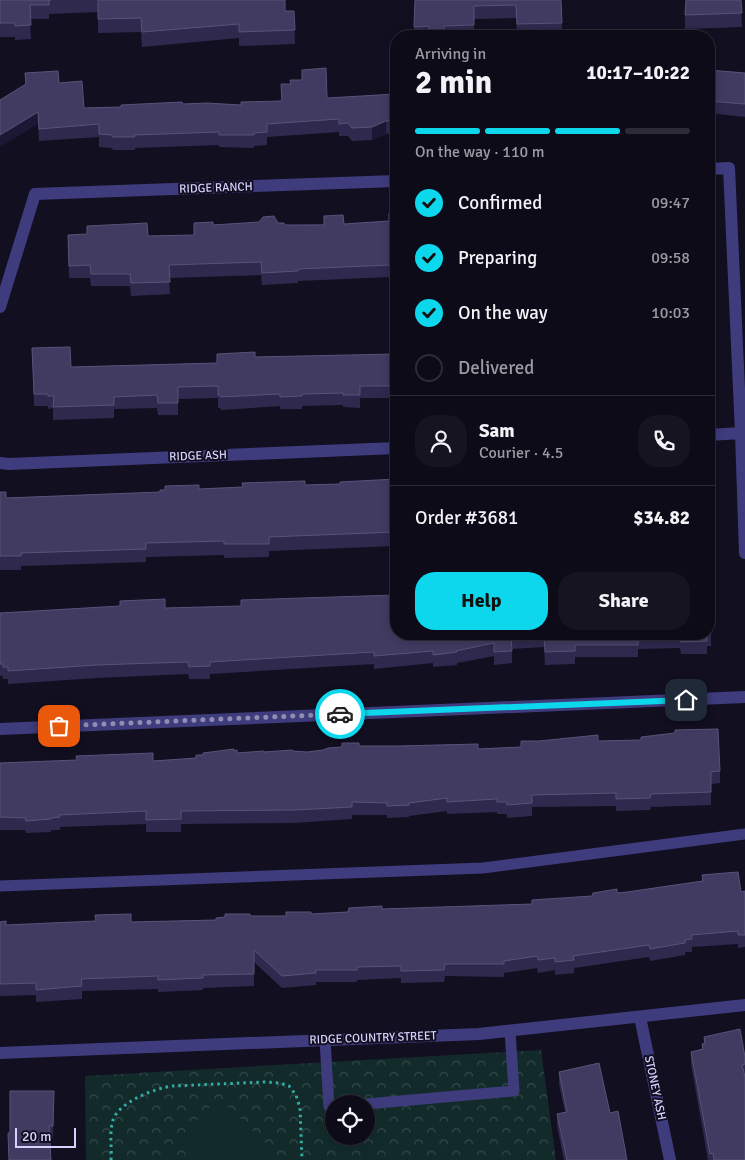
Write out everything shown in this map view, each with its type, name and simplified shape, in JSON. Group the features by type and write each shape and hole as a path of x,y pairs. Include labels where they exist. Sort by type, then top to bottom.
{"street":[{"path":"715,169 729,168 742,433 745,553"},
{"name":"RIDGE RANCH","path":"0,307 35,194 390,181"},
{"path":"715,435 742,433"},
{"name":"RIDGE ASH","path":"0,463 390,448"},
{"path":"0,729 745,698"},
{"name":"RIDGE COUNTRY STREET","path":"0,1053 478,1034 745,1005"},
{"name":"STONEY ASH","path":"640,1016 670,1160"}],"lane":[{"path":"0,886 483,868 745,834"},
{"path":"375,1103 514,1091 510,1031"},
{"path":"325,1040 328,1095"}],"path":[{"path":"111,1160 112,1122 116,1114 147,1093 173,1086 265,1082 289,1086 296,1095 300,1108 302,1160"}],"green space":[{"path":"541,1050 556,1160 86,1160 85,1076"},
{"path":"219,1098 283,1160 203,1160 180,1137"}],"building":[{"path":"0,0 49,0 49,5 30,5 31,25 15,26 15,23 0,23"},
{"path":"98,0 285,0 285,11 294,11 295,30 239,32 239,24 142,32 141,18 98,19"},
{"path":"415,0 561,0 562,23 517,24 516,5 474,6 474,25 444,26 444,30 429,30 429,26 414,27"},
{"path":"686,0 741,0 742,13 685,15"},
{"path":"326,68 327,98 390,94 390,121 372,127 352,128 348,123 339,124 339,119 267,124 267,132 254,133 254,135 219,135 219,132 113,137 112,135 99,134 99,124 39,129 38,112 0,135 0,100 26,84 25,73 58,71 59,83 82,81 84,108 182,102 183,104 241,105 241,102 282,101 281,84 291,84 290,80 302,80 302,70"},
{"path":"715,70 745,73 745,104 715,102"},
{"path":"390,213 390,265 298,269 298,271 262,273 261,262 169,265 170,282 131,283 130,274 91,274 90,265 69,266 68,235 87,234 87,226 147,223 148,236 194,235 194,223 213,222 213,225 259,222 263,217 274,216 278,223 284,223 285,225 324,225 324,216 343,215 344,224 389,221"},
{"path":"70,347 71,367 217,363 217,354 255,352 255,357 390,354 390,386 360,386 360,395 343,395 343,393 302,394 302,396 280,397 280,394 221,397 218,395 218,386 178,387 178,403 158,403 157,395 114,397 114,405 53,407 54,396 34,394 32,348"},
{"path":"390,479 390,532 269,537 269,544 224,544 224,541 146,543 146,549 21,553 21,556 0,556 0,492 6,492 6,498 160,492 160,490 165,490 165,486 199,485 199,489 243,487 242,483 305,481 305,485 340,484 340,482"},
{"path":"390,595 390,640 511,640 512,651 494,652 494,643 457,652 433,655 433,651 374,656 374,652 210,662 210,666 189,667 188,662 96,665 8,671 8,667 3,667 3,664 0,664 0,613 120,606 120,601 165,599 165,608 241,606 241,600"},
{"path":"544,640 638,640 638,645 575,645 575,651 545,652"},
{"path":"681,640 707,640 707,641 681,642"},
{"path":"718,729 720,771 711,772 711,792 651,794 650,798 616,799 616,793 532,795 532,803 507,805 507,802 497,802 497,799 447,802 447,798 409,803 409,805 387,806 387,803 352,802 352,807 294,810 181,811 181,819 146,820 146,811 59,815 60,817 51,819 26,821 25,818 0,817 0,763 77,760 76,756 153,753 153,761 196,758 196,755 203,755 203,753 234,749 234,751 237,750 237,753 292,750 307,752 342,747 342,743 359,743 359,746 478,744 478,749 521,747 521,741 598,735 598,741 641,740 641,737 675,733 675,730"},
{"path":"738,872 741,892 745,891 745,935 738,935 738,931 691,935 692,939 685,940 685,943 650,949 649,945 573,956 574,960 555,962 555,958 538,960 537,956 504,961 504,964 445,964 444,970 401,971 401,966 357,967 357,970 316,970 316,973 282,976 254,950 254,974 203,975 203,978 158,980 158,976 81,979 82,986 36,990 36,983 0,984 0,922 6,921 6,925 96,921 95,915 131,914 131,922 216,920 216,918 225,917 225,914 286,916 286,912 311,912 311,914 348,912 349,908 382,906 382,909 532,904 532,900 592,896 593,893 617,889 617,893 627,892 703,881 702,875"},
{"path":"740,1029 745,1057 745,1064 742,1065 745,1077 745,1160 714,1160 713,1153 710,1154 691,1052 703,1049 704,1037"},
{"path":"599,1063 610,1113 618,1111 627,1160 567,1160 557,1114 567,1112 559,1072"},
{"path":"10,1091 54,1091 53,1126 49,1126 51,1160 9,1160"}],"way so far":[{"path":"59,726 340,714"}],"route":[{"path":"340,714 686,700"}]}
